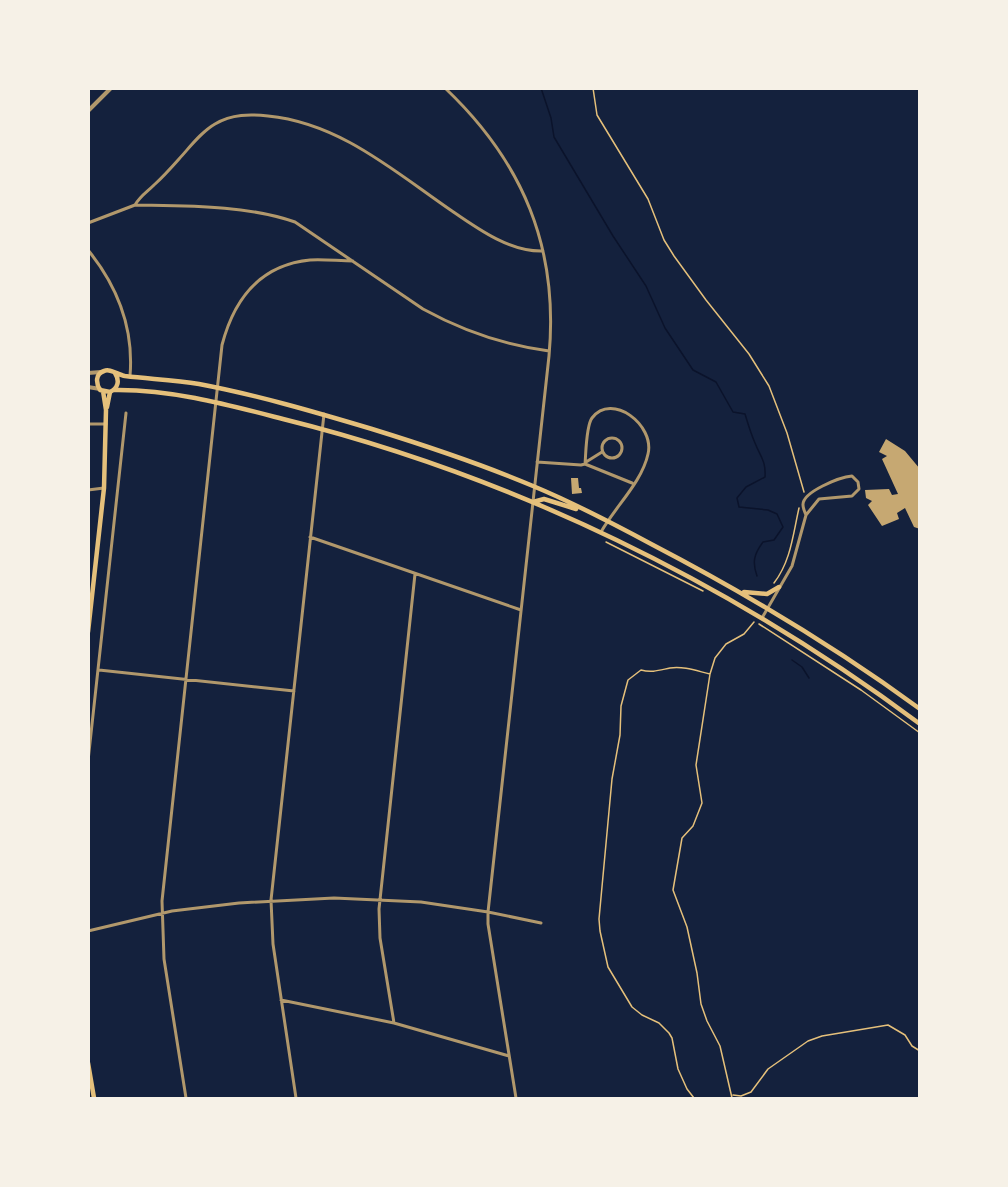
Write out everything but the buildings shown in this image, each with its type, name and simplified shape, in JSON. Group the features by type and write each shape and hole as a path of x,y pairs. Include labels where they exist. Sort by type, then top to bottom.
{"main road":[{"path":"106,410 102,391 96,380 102,372 108,370 130,376 162,378 217,387 324,414 436,450 534,487 607,521 743,592 920,709"},
{"path":"88,632 105,488 106,410 118,380 115,373"},
{"path":"102,391 151,392 215,403 322,428 394,450 533,502 657,560 762,618 858,680 920,724"},
{"path":"533,502 544,499 588,512"},
{"path":"743,592 767,594 779,587"},
{"path":"88,1063 94,1098 88,1098"}],"street":[{"path":"88,111 111,88"},
{"path":"445,88 475,119 499,149 521,187 543,250 551,306 549,351 488,912 516,1098"},
{"path":"135,205 139,198 202,134 215,124 246,114 277,116 305,122 330,131 361,148 476,228 514,245 534,251 543,250"},
{"path":"88,223 135,205 175,205 256,211 275,215 307,228 423,309 448,322 495,341 549,351"},
{"path":"88,250 112,284 126,319 131,348 130,376"},
{"path":"186,1098 164,959 163,881 222,345 234,309 251,287 275,270 311,260 353,261"},
{"path":"88,374 102,372"},
{"path":"88,387 102,391"},
{"path":"585,464 592,417 604,411 616,410 631,415 642,424 648,437 649,452 645,463 631,492 600,533"},
{"path":"88,761 126,413"},
{"path":"296,1098 273,944 270,900 324,414"},
{"path":"88,424 105,424"},
{"path":"609,438 616,438 621,443 622,450 616,457 607,457 602,452 602,445 609,438"},
{"path":"537,462 581,465 602,452"},
{"path":"585,464 633,484"},
{"path":"762,618 792,566 806,515 819,499 852,496 858,489 858,482 852,476 842,477 814,491 805,498 802,505 806,515"},
{"path":"88,490 105,488"},
{"path":"814,491 819,499"},
{"path":"310,537 521,610"},
{"path":"394,1023 380,938 380,900 415,574"},
{"path":"99,669 294,691"},
{"path":"88,931 162,913 270,900 421,902 541,923"},
{"path":"281,1000 394,1023 509,1056"}],"path":[{"path":"593,88 597,114 648,199 664,240 705,300 750,354 769,386 804,493"},
{"path":"771,586 778,578 791,547 801,501"},
{"path":"605,541 708,594"},
{"path":"920,733 861,690 754,621 744,634 726,644 718,653 710,674 696,765 702,803 693,826 682,837 673,890 687,927 701,1004 720,1046 732,1097 750,1092 768,1069 808,1041 822,1036 887,1025 901,1031 912,1046 920,1051"},
{"path":"694,1098 680,1073 669,1033 659,1023 632,1007 609,967 599,919 612,779 619,743 621,706 628,680 641,670 649,672 671,668 690,668 710,674"}],"waterway":[{"path":"541,88 551,118 554,137 613,236 646,286 665,328 693,370 716,382 733,412 745,414 764,463 765,477 746,487 737,498 739,507 768,510 777,514 783,527 774,540 763,542 758,550 754,562 757,576"},
{"path":"792,660 802,667 809,678"}]}
